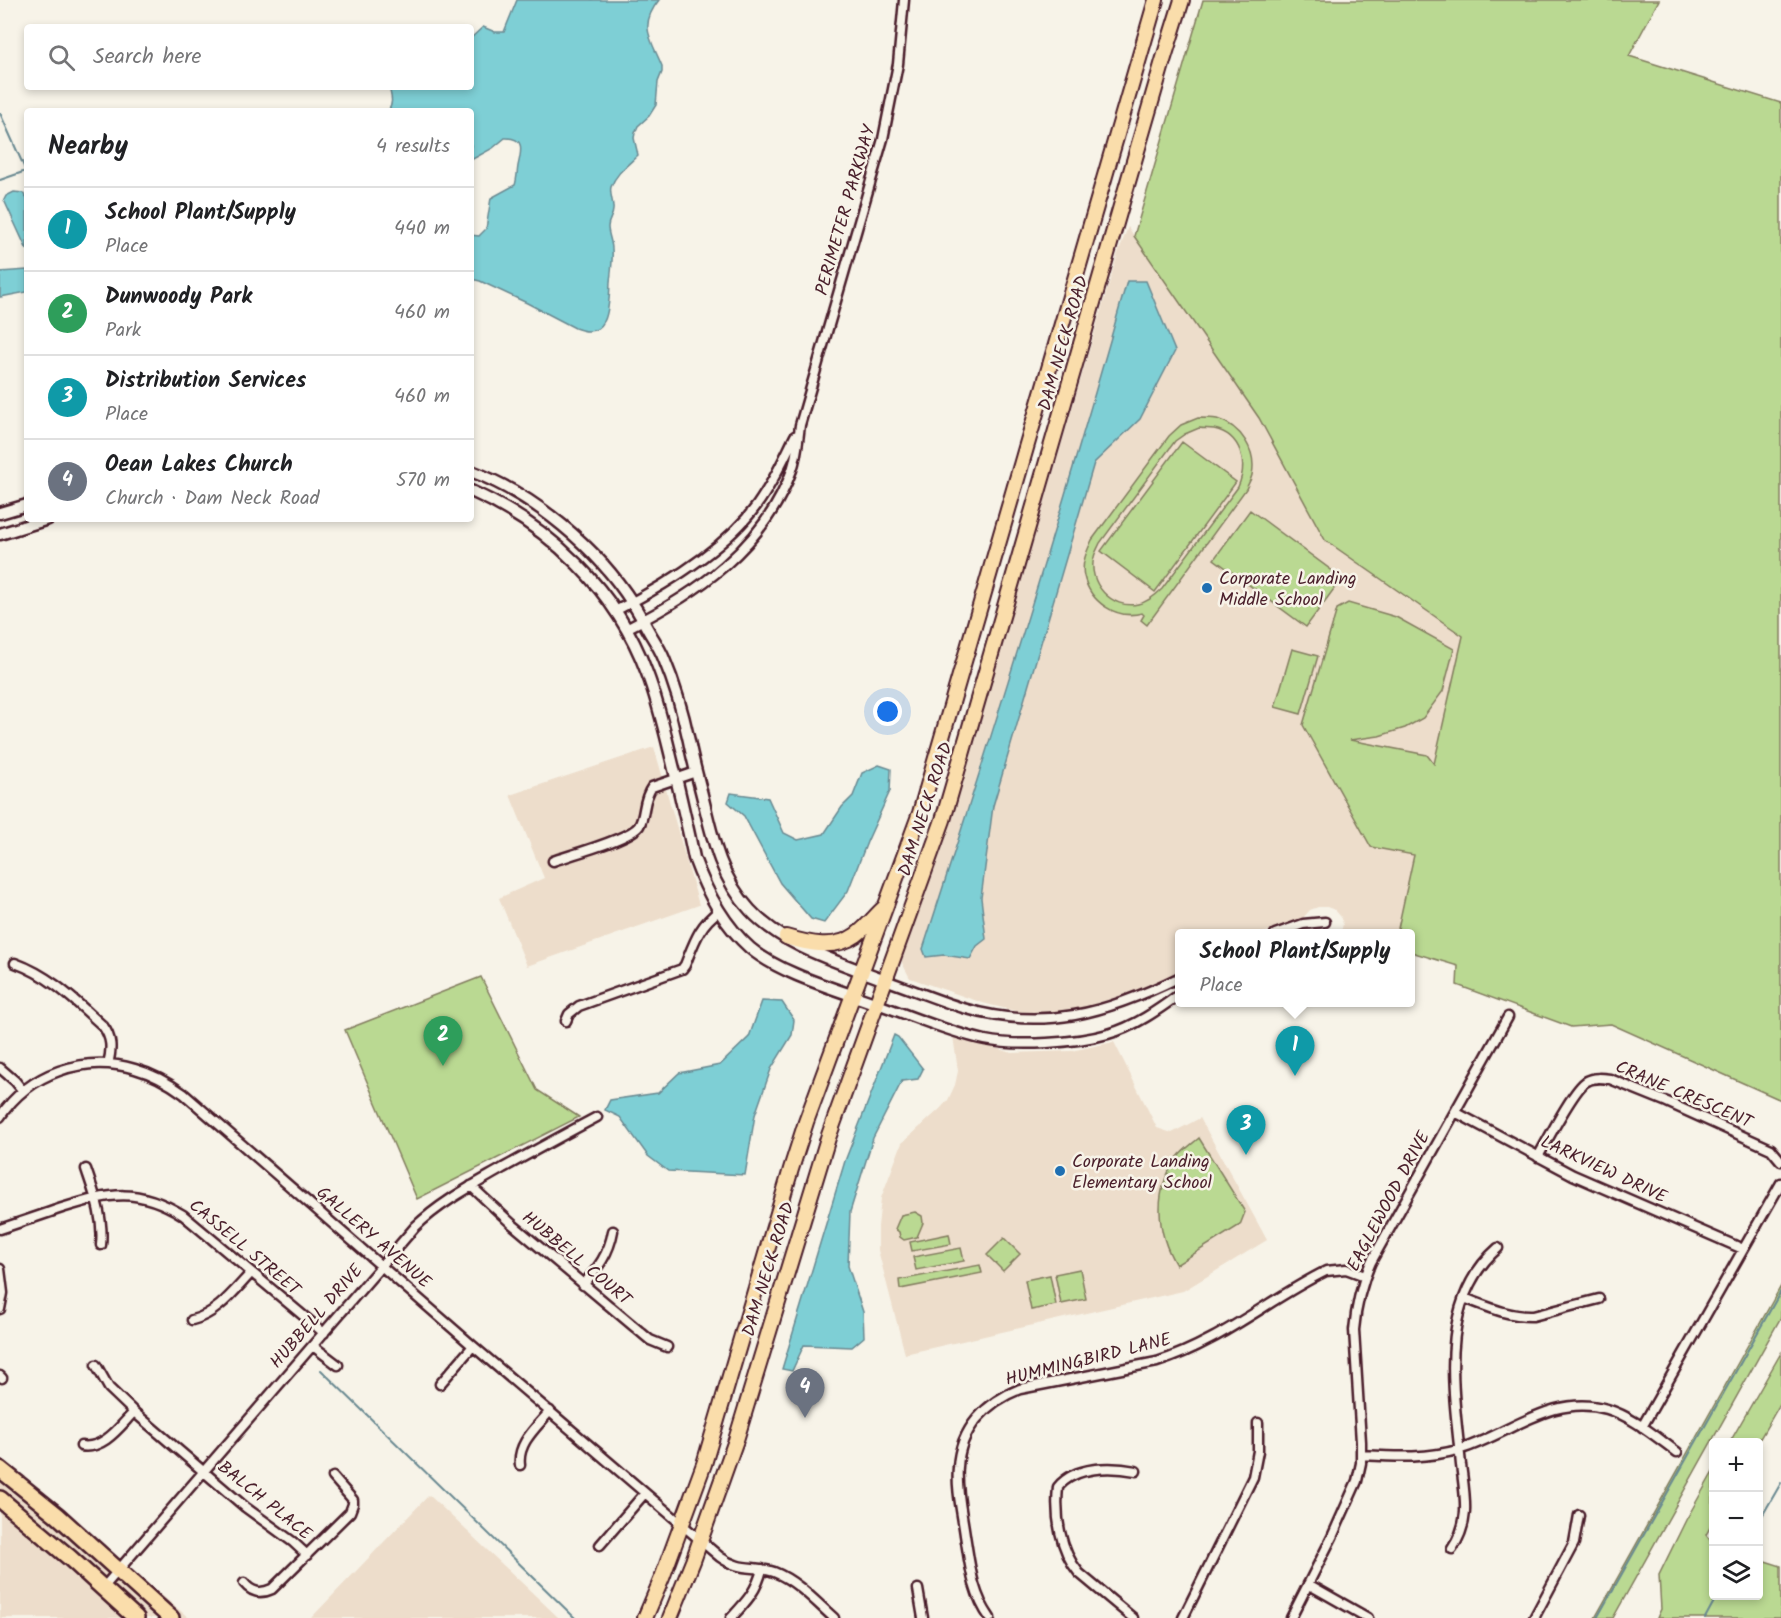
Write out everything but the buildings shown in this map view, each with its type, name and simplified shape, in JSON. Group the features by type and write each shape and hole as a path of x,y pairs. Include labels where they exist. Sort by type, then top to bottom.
{"highway":[{"path":"0,1469 119,1569 171,1618"},
{"path":"0,1499 136,1618"}],"main road":[{"name":"DAM NECK ROAD","path":"645,1618 704,1464 806,1122 920,813 1156,0"},
{"name":"DAM NECK ROAD","path":"670,1618 701,1540 736,1440 814,1180 943,820 1182,0"},
{"path":"786,937 818,945 841,942 857,934 886,906"}],"street":[{"name":"PERIMETER PARKWAY","path":"626,629 690,592 735,557 773,510 786,483 792,468 800,425 883,139 898,64 904,0"},
{"name":"PERIMETER PARKWAY","path":"615,611 697,562 743,522 772,482 800,425"},
{"path":"474,472 524,497 567,529 600,561 633,602 664,657 674,684 719,859 738,896 761,921 818,954 964,1008 990,1014 1038,1020 1060,1018 1096,1011 1175,979"},
{"path":"474,493 508,510 553,542 589,577 626,629 647,672 660,712 694,858 719,911 750,948 799,975 876,1004 968,1035 1021,1044 1109,1034 1144,1017 1175,997"},
{"path":"0,513 24,506"},
{"path":"0,534 38,522"},
{"path":"553,861 628,835 634,831 642,819 645,799 650,788 696,772"},
{"path":"566,1021 569,1014 579,1006 682,969 699,932 719,911"},
{"path":"1287,929 1303,924 1325,922"},
{"path":"15,963 30,968 53,981 104,1026 111,1045 108,1064"},
{"name":"EAGLEWOOD DRIVE","path":"1291,1618 1352,1496 1357,1481 1361,1455 1354,1330 1358,1300 1365,1276 1508,1017"},
{"name":"GALLERY AVENUE","path":"0,1117 23,1091 43,1078 68,1068 92,1064 137,1069 154,1076 184,1094 720,1557 736,1566 772,1571 794,1584 834,1618"},
{"path":"0,1068 23,1091"},
{"name":"CRANE CRESCENT","path":"1538,1157 1577,1090 1587,1081 1601,1077 1610,1078 1667,1102 1771,1149 1781,1161"},
{"name":"LARKVIEW DRIVE","path":"1455,1112 1538,1157 1608,1191 1743,1250"},
{"name":"HUBBELL DRIVE","path":"103,1588 428,1214 471,1186 597,1117"},
{"path":"86,1169 101,1222 101,1245"},
{"path":"1642,1427 1781,1184"},
{"name":"HUBBELL COURT","path":"471,1186 512,1224 650,1340 668,1347"},
{"name":"CASSELL STREET","path":"0,1229 95,1198 114,1195 132,1196 163,1204 183,1215 324,1333"},
{"path":"583,1285 604,1260 609,1251 613,1231"},
{"path":"1452,1549 1458,1540 1465,1519 1466,1506 1454,1379 1453,1342 1456,1322 1472,1279 1498,1248"},
{"path":"0,1269 3,1293 0,1309"},
{"name":"HUMMINGBIRD LANE","path":"990,1618 978,1597 971,1578 958,1480 959,1454 963,1442 973,1423 989,1406 1020,1389 1157,1362 1176,1356 1213,1339 1326,1270 1346,1269 1365,1276"},
{"path":"192,1320 213,1311 251,1273"},
{"path":"1464,1298 1512,1315 1522,1316 1533,1316 1599,1299"},
{"path":"313,1346 338,1365"},
{"path":"441,1384 473,1346"},
{"name":"BALCH PLACE","path":"96,1365 109,1389 134,1412 245,1507 294,1542 307,1555"},
{"path":"1361,1455 1424,1457 1460,1449 1545,1411 1573,1405 1608,1409 1621,1414 1677,1452"},
{"path":"520,1465 519,1458 523,1444 550,1411"},
{"path":"81,1446 91,1447 102,1443 134,1412"},
{"path":"1183,1618 1253,1478 1258,1451 1258,1424"},
{"path":"1133,1618 1079,1573 1072,1564 1063,1545 1057,1507 1058,1488 1069,1477 1102,1469 1136,1471"},
{"name":"BALCH PLACE","path":"244,1584 254,1591 266,1592 272,1589 352,1509 351,1496 333,1477"},
{"path":"600,1545 645,1493"},
{"path":"1534,1618 1574,1543 1579,1515"},
{"path":"730,1618 755,1591 762,1569"},
{"path":"1308,1584 1368,1618"},
{"path":"918,1589 923,1618"}],"shaded area":[{"name":"Corporate Landing Middle School","path":"1128,227 1259,418 1325,540 1463,636 1398,929 1342,929 1341,917 1335,910 1318,907 1310,910 1301,920 1275,929 1175,929 1175,977 1070,1012 1023,1013 983,1003 910,978 901,956 945,837 1118,253"},
{"path":"654,747 699,905 527,966 499,898 544,878 510,795"},
{"name":"Corporate Landing Elementary School","path":"953,1036 1012,1053 1071,1051 1114,1042 1157,1128 1172,1133 1200,1118 1267,1240 1183,1291 905,1354 878,1250 881,1198 902,1143 940,1109 948,1100 955,1085 958,1071"},
{"path":"0,1460 189,1618 0,1618"},
{"path":"429,1495 559,1618 311,1618"}],"green space":[{"path":"1203,0 1659,0 1629,56 1781,103 1781,1100 1611,1024 1571,1027 1457,985 1458,966 1415,953 1415,929 1398,929 1414,855 1371,847 1303,725 1337,609 1348,603 1396,617 1454,649 1443,691 1423,718 1405,728 1379,736 1350,740 1427,755 1434,764 1463,636 1325,540 1259,418 1134,236"},
{"path":"1198,418 1226,422 1240,433 1249,449 1252,457 1252,475 1246,489 1147,625 1141,620 1144,615 1142,613 1123,614 1098,601 1087,585 1083,571 1084,562 1092,540 1169,436 1181,425","holes":["1199,428 1223,432 1237,444 1242,460 1238,487 1159,592 1142,603 1128,605 1119,603 1104,593 1094,576 1094,557 1100,543 1175,441"]},
{"path":"1182,442 1236,482 1155,592 1101,551"},
{"path":"1250,510 1342,578 1306,627 1214,559"},
{"path":"1292,649 1318,656 1301,714 1275,707"},
{"path":"481,977 537,1090 579,1117 417,1199 345,1030"},
{"path":"1199,1138 1245,1212 1240,1225 1176,1265 1164,1239 1160,1211 1161,1197 1169,1170 1177,1158"},
{"path":"915,1212 922,1216 923,1223 917,1237 904,1240 895,1229 901,1215"},
{"path":"949,1234 951,1244 912,1251 910,1242"},
{"path":"1004,1238 1020,1254 1003,1271 987,1255"},
{"path":"961,1248 964,1261 916,1270 913,1257"},
{"path":"980,1265 982,1273 900,1289 899,1280"},
{"path":"1080,1269 1086,1299 1061,1304 1055,1274"},
{"path":"1050,1275 1056,1305 1031,1310 1025,1280"},
{"path":"1781,1286 1781,1317 1713,1438 1709,1438 1709,1446 1613,1618 1595,1618"},
{"path":"1781,1353 1781,1402 1760,1438 1732,1438"},
{"path":"1709,1479 1709,1529 1706,1535 1709,1539 1709,1600 1763,1600 1763,1560 1781,1566 1781,1618 1657,1618 1661,1609 1659,1575"}],"water":[{"path":"517,0 659,0 649,17 648,25 648,33 662,66 656,105 649,116 638,126 635,133 638,155 619,173 611,187 613,212 608,227 612,253 608,310 601,326 595,330 575,328 527,303 474,280 474,235 479,236 486,229 491,198 515,185 521,151 519,143 512,138 505,138 474,158 474,108 390,108 390,90 474,90 474,35 483,27 495,32 504,32"},
{"path":"14,192 24,194 24,243 4,200 6,196"},
{"path":"24,270 24,293 0,297 0,272"},
{"path":"1127,281 1146,281 1175,351 1140,419 1094,463 993,806 981,898 986,939 977,946 970,959 944,955 926,957 923,949 1079,449"},
{"path":"879,765 891,769 890,791 848,891 824,923 811,919 780,883 744,816 728,802 731,793 768,798 784,833 798,840 824,834 842,807 853,796 862,773"},
{"path":"762,1001 782,1002 794,1020 792,1035 771,1069 755,1115 745,1175 668,1171 648,1156 620,1117 605,1110 610,1100 658,1093 679,1073 720,1065 749,1037"},
{"path":"894,1035 923,1069 918,1079 902,1081 873,1138 850,1212 848,1266 863,1312 864,1337 852,1347 804,1345 792,1371 782,1369 845,1161"}],"waterway":[{"path":"0,113 24,167"},
{"path":"0,180 24,172"},
{"path":"1597,1618 1781,1291"},
{"path":"321,1370 575,1618"},
{"path":"1763,1514 1781,1483"},
{"path":"1705,1618 1715,1600"}],"place":[{"name":"Corporate Landing Middle School","path":"1207,588"},
{"name":"Dunwoody Park","path":"443,1066"},
{"name":"School Plant/Supply","path":"1295,1076"},
{"name":"Distribution Services","path":"1246,1155"},
{"name":"Corporate Landing Elementary School","path":"1060,1171"},
{"name":"Oean Lakes Church","path":"805,1418"}]}
